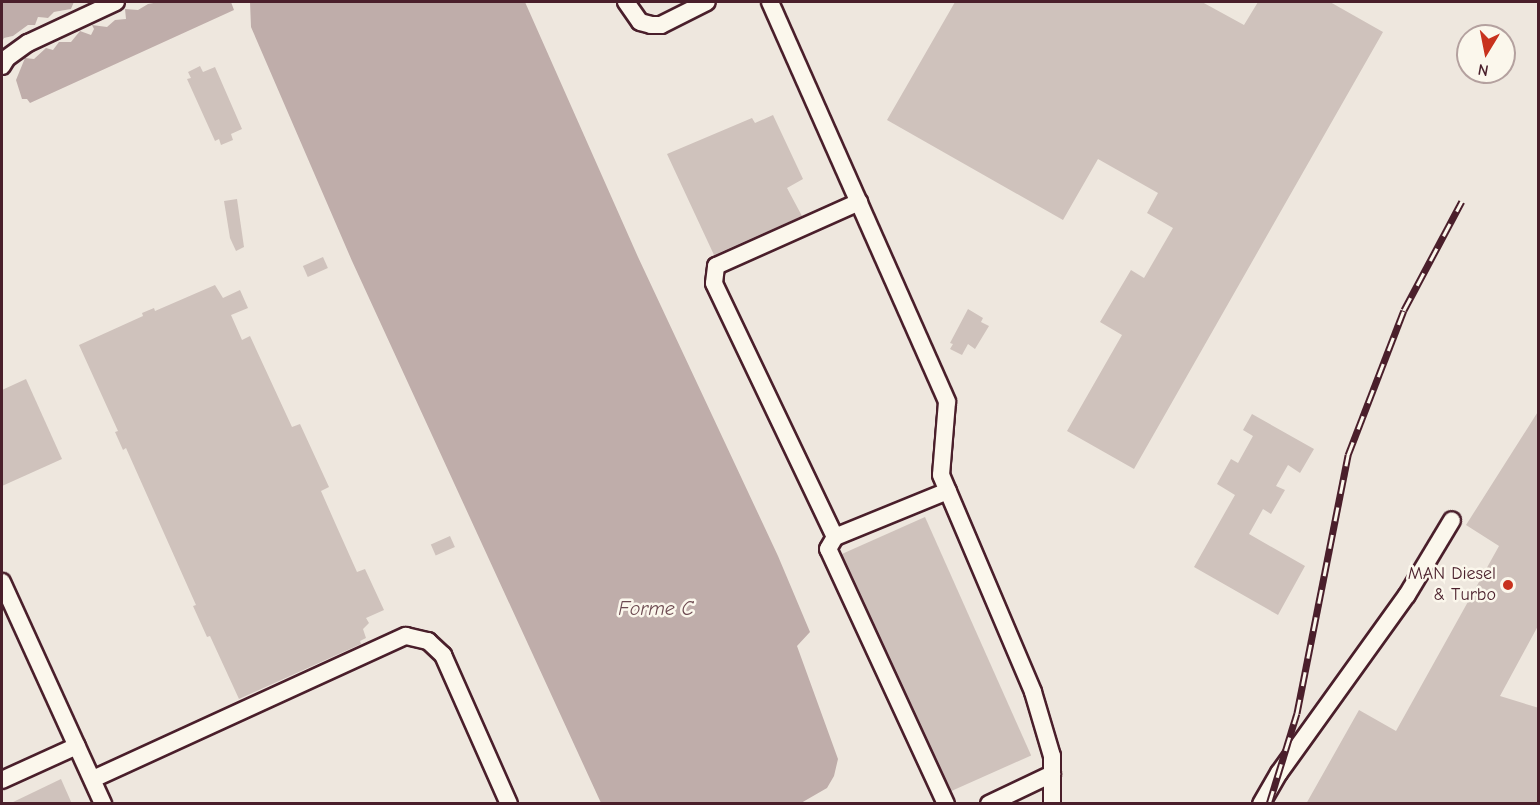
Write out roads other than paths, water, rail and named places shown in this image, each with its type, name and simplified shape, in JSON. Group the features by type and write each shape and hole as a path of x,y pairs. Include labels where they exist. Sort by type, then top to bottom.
{"lane":[{"path":"2,66 7,58 28,43 116,2"},
{"path":"626,2 640,22 651,25 661,25 707,2"},
{"path":"770,2 947,402 941,475 1033,692 1052,756 1052,804"},
{"path":"835,537 714,283 716,266 859,202"},
{"path":"946,804 828,549 835,537 948,491"},
{"path":"1261,804 1279,773 1407,595 1452,520"},
{"path":"2,582 103,804"},
{"path":"93,779 406,636 428,641 443,655 509,804"},
{"path":"2,780 77,746"},
{"path":"989,804 1052,774"}],"water":[{"path":"2,2 74,2 71,9 54,12 48,18 38,17 35,25 28,25 13,36 4,38 2,42"},
{"path":"231,2 234,10 30,103 27,99 22,99 16,80 25,58 34,59 46,48 53,50 59,42 71,42 80,31 91,35 94,29 92,25 107,27 115,20 126,19 125,9 138,10 148,4"},
{"name":"Forme C","path":"250,2 525,2 638,257 778,556 810,632 797,646 838,759 834,776 827,788 801,803 601,803 352,261 251,27"}],"railway":[{"path":"1269,804 1297,713 1348,455 1404,310 1462,201"}],"place":[{"name":"MAN Diesel & Turbo","path":"1508,585"}]}
